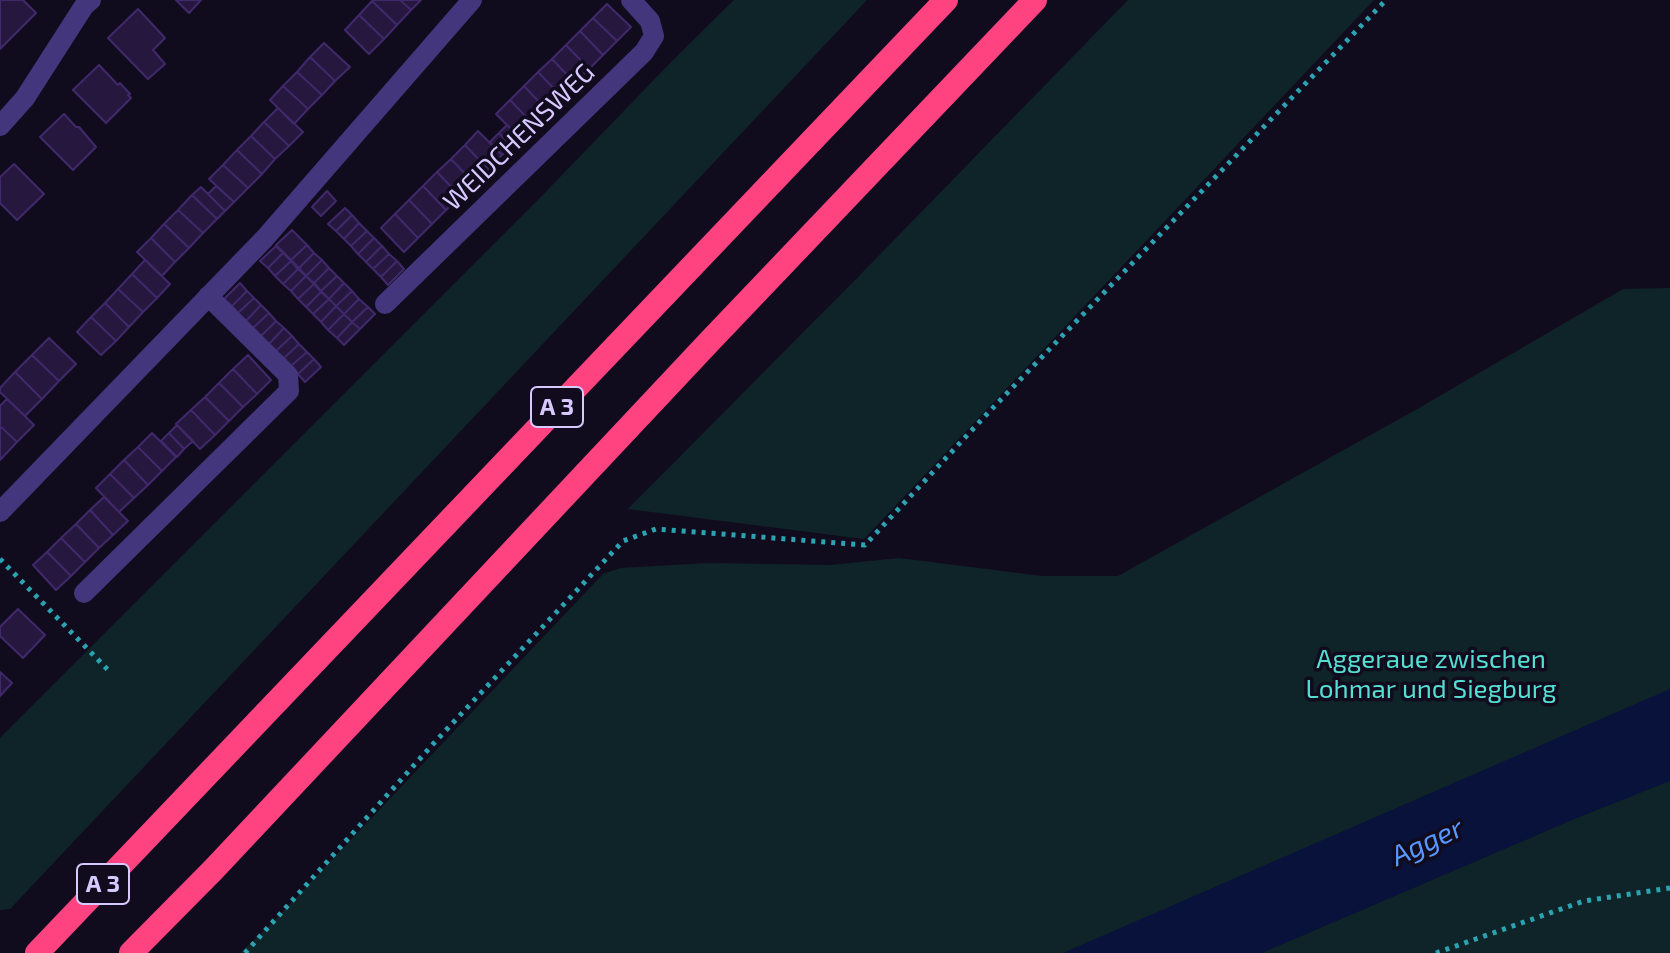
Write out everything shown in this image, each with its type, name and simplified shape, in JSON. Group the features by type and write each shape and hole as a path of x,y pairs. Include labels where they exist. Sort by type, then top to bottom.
{"highway":[{"name":"A 3","path":"37,953 946,0"},
{"name":"A 3","path":"131,953 214,869 1035,0"},
{"path":"154,953 214,869"}],"street":[{"path":"0,126 25,98 84,6 91,0"},
{"path":"0,512 265,238 472,0"},
{"name":"WEIDCHENSWEG","path":"385,304 644,52 654,36 650,21 631,0"},
{"path":"84,593 289,391 288,375 208,296"}],"path":[{"path":"245,953 434,743 623,541 656,529 865,545 1386,0"},
{"path":"0,559 109,671"},
{"path":"1436,953 1584,901 1670,888"}],"green space":[{"path":"734,0 867,0 10,909 0,910 0,738"},
{"path":"1128,0 1374,0 864,539 628,509 858,277"},
{"name":"Aggeraue zwischen Lohmar und Siegburg","path":"1670,288 1670,953 240,953 603,574 621,568 708,563 831,565 899,558 1042,576 1118,576 1419,408 1623,289"}],"water":[{"name":"Agger","path":"1670,689 1670,781 1262,953 1063,953"}],"building":[{"path":"0,0 23,0 36,13 0,49"},
{"path":"176,0 201,0 189,13"},
{"path":"373,0 400,0 411,10 397,25"},
{"path":"400,0 421,0 411,10"},
{"path":"372,1 397,25 384,39 359,15"},
{"path":"607,4 631,27 617,41 593,18"},
{"path":"138,9 165,38 153,50 165,64 148,79 108,38"},
{"path":"359,15 384,39 369,54 345,30"},
{"path":"593,18 617,41 603,55 580,31"},
{"path":"580,31 603,55 589,69 566,45"},
{"path":"324,43 350,67 335,81 310,57"},
{"path":"566,45 589,69 575,83 552,59"},
{"path":"310,57 335,81 322,95 297,72"},
{"path":"552,59 575,83 561,96 538,72"},
{"path":"99,65 118,85 120,83 131,98 106,123 73,90"},
{"path":"297,72 322,95 308,109 283,86"},
{"path":"538,72 561,96 547,110 524,86"},
{"path":"283,86 308,109 294,124 270,100"},
{"path":"524,86 547,110 533,124 510,100"},
{"path":"510,100 533,124 520,138 496,114"},
{"path":"278,108 303,132 289,146 264,122"},
{"path":"64,114 96,147 73,170 40,137"},
{"path":"264,122 289,146 275,159 251,136"},
{"path":"507,125 520,138 511,146 499,133"},
{"path":"478,131 502,155 488,169 465,145"},
{"path":"499,133 511,146 502,155 490,142"},
{"path":"251,136 275,159 262,174 237,150"},
{"path":"465,145 488,169 474,183 451,159"},
{"path":"237,150 262,174 248,188 223,165"},
{"path":"451,159 474,183 460,196 437,172"},
{"path":"14,164 44,194 17,220 0,203 0,177"},
{"path":"223,165 248,188 234,202 209,179"},
{"path":"437,172 460,196 446,210 423,186"},
{"path":"216,186 234,202 225,211 208,194"},
{"path":"423,186 446,210 432,224 409,200"},
{"path":"201,187 225,211 217,219 192,195"},
{"path":"327,191 336,201 321,216 312,207"},
{"path":"192,195 217,219 203,233 178,210"},
{"path":"409,200 432,224 418,238 395,214"},
{"path":"345,208 352,215 336,231 328,224"},
{"path":"178,210 203,233 189,248 164,224"},
{"path":"395,214 418,238 404,252 381,228"},
{"path":"352,215 359,223 344,239 336,231"},
{"path":"359,223 367,231 351,246 344,239"},
{"path":"164,224 189,248 175,262 151,238"},
{"path":"292,230 307,245 291,260 276,245"},
{"path":"367,231 374,238 358,254 351,246"},
{"path":"151,238 175,262 162,276 137,252"},
{"path":"374,238 382,246 366,262 358,254"},
{"path":"307,245 314,253 299,268 291,260"},
{"path":"276,246 283,253 268,268 260,261"},
{"path":"382,246 389,254 373,269 366,262"},
{"path":"283,253 291,261 275,276 268,268"},
{"path":"314,253 322,260 306,276 299,268"},
{"path":"389,254 397,261 381,277 373,269"},
{"path":"145,260 170,284 157,298 132,274"},
{"path":"322,260 329,268 314,283 306,276"},
{"path":"291,261 298,269 283,284 275,276"},
{"path":"397,261 404,269 388,285 381,277"},
{"path":"329,268 337,276 321,291 314,283"},
{"path":"298,269 306,276 291,291 283,284"},
{"path":"132,274 157,298 143,312 118,289"},
{"path":"306,276 314,284 298,299 291,291"},
{"path":"337,276 344,283 329,299 321,291"},
{"path":"240,283 247,291 232,306 224,299"},
{"path":"344,283 352,291 336,306 329,299"},
{"path":"314,284 321,292 306,307 298,299"},
{"path":"118,289 143,312 129,327 105,303"},
{"path":"247,291 254,298 238,313 232,306"},
{"path":"352,291 359,299 344,314 336,306"},
{"path":"321,292 329,299 313,314 306,307"},
{"path":"254,298 261,305 246,321 238,313"},
{"path":"329,299 336,306 321,322 313,314"},
{"path":"359,299 368,307 352,322 344,314"},
{"path":"105,303 129,327 116,341 91,317"},
{"path":"261,305 269,313 253,328 246,321"},
{"path":"336,306 344,314 328,330 321,322"},
{"path":"368,307 375,314 360,329 352,322"},
{"path":"269,313 276,321 261,336 253,328"},
{"path":"344,314 352,322 337,338 328,330"},
{"path":"91,317 116,341 101,355 77,332"},
{"path":"276,321 284,328 269,344 261,336"},
{"path":"352,322 360,329 344,345 337,338"},
{"path":"284,328 292,336 276,351 269,344"},
{"path":"292,336 299,344 283,359 276,351"},
{"path":"49,338 76,364 59,381 32,355"},
{"path":"299,344 307,352 291,366 283,359"},
{"path":"307,352 314,359 298,374 291,366"},
{"path":"32,355 59,381 42,399 15,372"},
{"path":"248,355 271,380 257,394 233,369"},
{"path":"314,359 321,367 305,382 298,374"},
{"path":"233,369 257,394 243,407 219,383"},
{"path":"15,372 42,399 25,416 0,392"},
{"path":"219,383 243,407 229,421 205,397"},
{"path":"205,397 229,421 215,435 191,410"},
{"path":"7,399 34,425 17,442 0,426 0,406"},
{"path":"191,410 215,435 200,449 176,424"},
{"path":"177,425 193,441 184,449 169,433"},
{"path":"0,426 17,442 0,460"},
{"path":"152,433 176,457 162,471 138,447"},
{"path":"169,433 184,449 177,457 161,441"},
{"path":"138,447 162,471 148,485 124,460"},
{"path":"124,460 148,485 134,498 110,474"},
{"path":"110,474 134,498 119,512 96,488"},
{"path":"104,497 128,521 113,535 90,510"},
{"path":"90,510 113,535 99,548 76,524"},
{"path":"76,524 99,548 85,562 61,538"},
{"path":"61,538 85,562 71,576 47,552"},
{"path":"47,552 71,576 56,590 33,565"},
{"path":"18,609 45,635 23,658 0,636 0,627"},
{"path":"0,672 12,683 0,696"}]}
